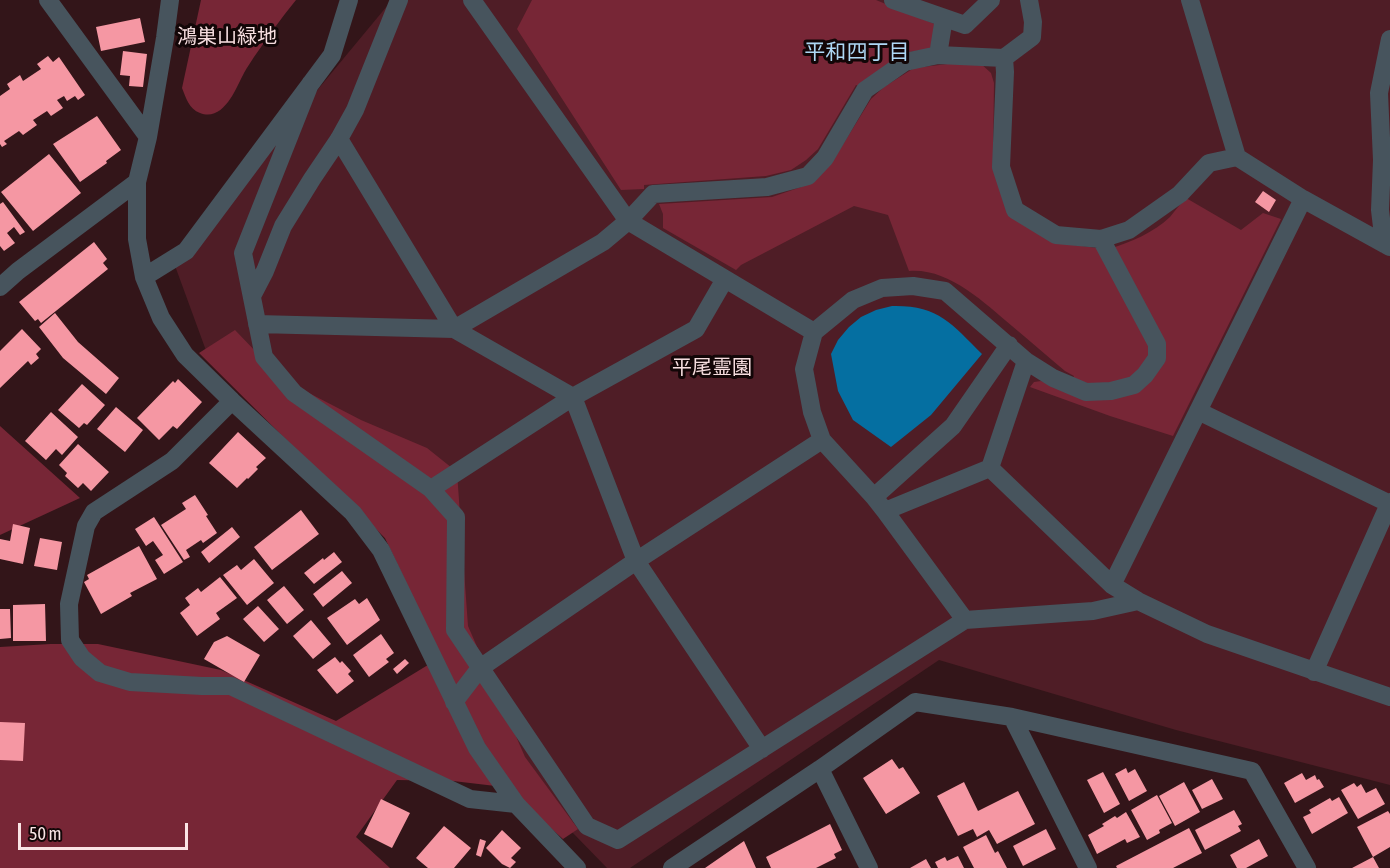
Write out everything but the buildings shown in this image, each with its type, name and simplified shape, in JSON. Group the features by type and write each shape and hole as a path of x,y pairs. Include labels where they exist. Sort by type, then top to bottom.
{"street":[{"path":"48,0 148,137"},
{"path":"170,0 148,137 137,182 137,239 144,277 161,318 185,355 353,513 381,550 477,748 516,804 577,868"},
{"path":"144,277 186,251 332,55 349,0"},
{"path":"252,296 283,226 356,110 399,0"},
{"path":"472,0 628,221 814,332"},
{"path":"893,0 965,25 991,0"},
{"path":"454,329 603,242 628,221 653,194 767,187 808,176 825,158 865,90 905,62 938,55 1004,58 1032,37 1033,22 1029,0"},
{"path":"1190,0 1237,158 1303,199 1387,245"},
{"path":"938,55 944,18"},
{"path":"1387,245 1380,210 1382,160 1379,93 1390,39"},
{"path":"1004,58 1001,167 1015,210 1056,236 1101,239 1129,230 1180,194 1209,163 1237,158"},
{"path":"310,84 243,252 264,357 294,393 431,489 456,517 455,630 587,826 618,840 965,620 1093,611 1138,601"},
{"path":"339,139 454,329"},
{"path":"0,287 137,182"},
{"path":"1112,585 1303,199"},
{"path":"965,620 880,504 822,440 812,412 804,369 814,332 853,300 882,288 913,286 945,291 1026,361 1053,378 1086,392 1111,391 1134,385 1145,375 1157,358 1157,344 1101,239"},
{"path":"431,489 573,397 696,329 725,279"},
{"path":"257,324 454,329 573,397 636,561 762,749"},
{"path":"880,504 952,426 1009,345"},
{"path":"990,468 1026,361"},
{"path":"232,401 172,461 94,512 86,526 69,604 70,640 82,658 100,673 130,682 231,686 470,799 516,804"},
{"path":"1198,411 1390,504 1314,672"},
{"path":"454,702 480,668 636,561 822,440"},
{"path":"880,504 990,468"},
{"path":"990,468 1112,585 1138,601 1207,634 1390,697"},
{"path":"672,868 915,702 1012,717 1252,771 1307,868"},
{"path":"1012,717 1088,868"},
{"path":"820,769 868,868"}],"green space":[{"name":"鴻巣山緑地","path":"201,0 296,0 254,57 228,102 216,113 208,114 193,109 182,88"},
{"name":"平尾霊園","path":"392,0 1390,0 1390,785 1176,730 939,660 630,868 607,868 503,761 385,538 208,356 174,263"},
{"path":"532,0 876,0 937,25 930,49 910,52 890,63 861,87 856,85 818,149 791,170 766,176 644,185 644,189 621,190 517,29"},
{"path":"956,63 980,63 991,73 994,83 993,158 998,184 1067,244 1097,248 1154,349 1136,376 1107,387 1072,380 1074,376 965,288 938,275 909,271 888,215 854,206 741,265 736,270 663,228 663,214 659,204 772,197 801,187 813,180 834,159 871,99 884,87 914,68"},
{"path":"1186,198 1241,230 1263,213 1281,219 1173,436 1030,387 1034,382 1041,381 1093,399 1161,363 1109,249 1156,228 1170,217"},
{"path":"235,330 282,379 361,420 427,448 457,472 468,626 525,757 578,829 563,839 504,787 453,781 397,780 356,837 390,868 0,868 0,647 98,644 221,670 336,721 441,657 385,538 199,353"},
{"path":"0,426 80,498 0,535"}],"water":[{"path":"892,306 921,309 943,318 982,354 931,415 891,447 853,420 838,391 831,354 838,340 861,317"}],"district":[{"name":"平和四丁目","path":"857,52"}]}
